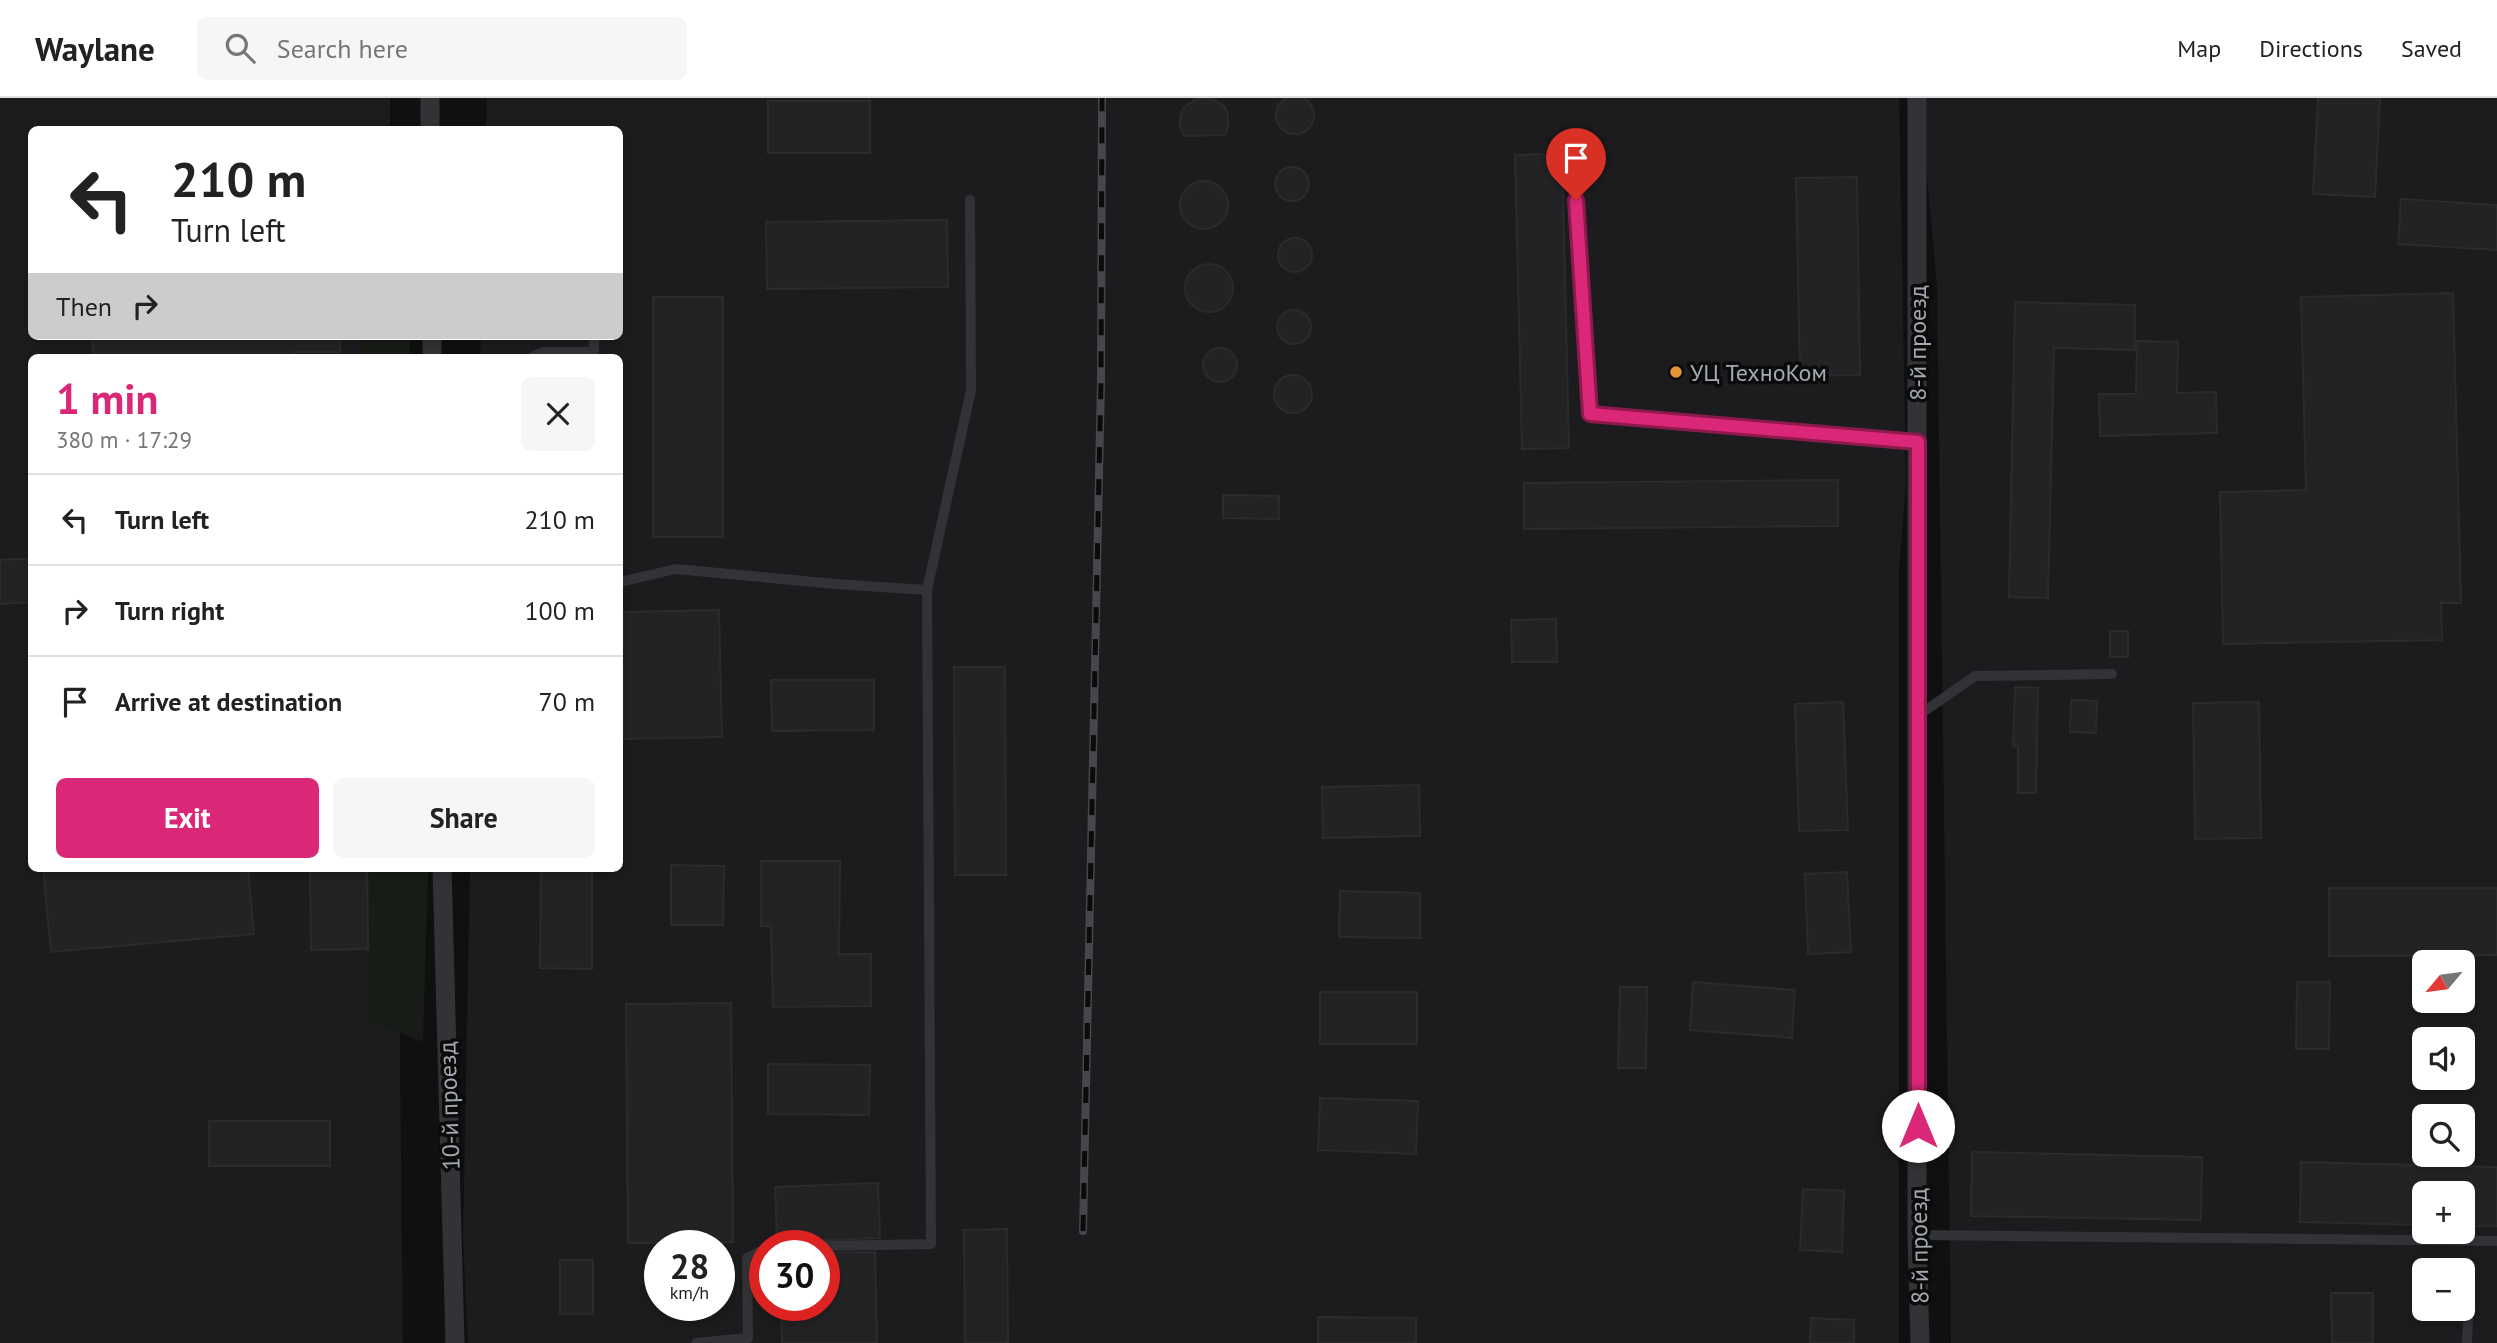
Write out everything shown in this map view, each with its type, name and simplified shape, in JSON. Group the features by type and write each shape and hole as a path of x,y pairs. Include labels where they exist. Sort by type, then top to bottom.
{"street":[{"path":"430,98 430,126"},
{"name":"8-й проезд","path":"1916,98 1917,1236 1920,1343"},
{"name":"10-й проезд","path":"442,872 455,1343"}],"lane":[{"path":"1574,175 1590,414 1918,442"},
{"path":"840,1246 931,1244 927,590 971,390 970,200"},
{"path":"538,354 594,352 594,340"},
{"path":"623,581 676,569 927,590"},
{"path":"1918,715 1975,676 2112,674"},
{"path":"1917,1236 2497,1241"},
{"path":"696,1343 748,1338 749,1257"},
{"path":"2468,1343 2469,1321"}],"shaded area":[{"path":"0,98 390,98 390,126 28,126 28,340 392,340 393,354 28,354 28,872 398,872 403,1343 0,1343"},
{"path":"487,98 1899,98 1906,483 1899,569 1899,1343 468,1343 463,1240 470,872 623,872 623,354 480,354 481,340 623,340 623,126 486,126"},
{"path":"1923,98 2497,98 2497,1343 1951,1343 1937,287 1923,132"},
{"path":"362,340 410,340 410,354 362,354"},
{"path":"370,872 428,872 423,1042 368,1020"}],"building":[{"path":"1295,96 1308,102 1314,115 1308,128 1295,134 1282,128 1276,115 1282,102"},
{"path":"1197,98 1211,98 1225,107 1228,127 1225,135 1184,136 1180,127 1183,108"},
{"path":"2318,98 2380,98 2375,197 2313,194"},
{"path":"768,101 870,101 870,153 768,153"},
{"path":"1562,154 1569,448 1522,449 1515,155"},
{"path":"1292,167 1304,172 1309,184 1304,196 1292,201 1280,196 1275,184 1280,172"},
{"path":"1857,177 1860,375 1800,376 1796,178"},
{"path":"1204,181 1213,182 1221,188 1227,196 1227,214 1221,222 1213,228 1204,229 1195,228 1187,222 1181,214 1180,205 1181,196 1187,188 1195,182"},
{"path":"2401,199 2497,205 2497,250 2398,244"},
{"path":"947,220 948,287 767,289 766,222"},
{"path":"1295,238 1307,243 1312,255 1307,267 1295,272 1283,267 1278,255 1283,243"},
{"path":"1209,264 1218,265 1226,271 1232,279 1232,297 1226,305 1218,311 1209,312 1200,311 1192,305 1186,297 1185,288 1186,279 1192,271 1200,265"},
{"path":"2453,293 2461,603 2441,603 2442,640 2223,644 2220,492 2306,490 2301,297"},
{"path":"653,297 723,297 723,537 653,537"},
{"path":"2015,302 2135,305 2135,350 2054,348 2048,598 2009,597"},
{"path":"1294,310 1306,315 1311,327 1306,339 1294,344 1282,339 1277,327 1282,315"},
{"path":"92,340 340,340 340,352 93,354"},
{"path":"2137,341 2178,342 2177,393 2216,392 2217,433 2100,436 2099,394 2136,394"},
{"path":"1220,348 1232,353 1237,365 1232,377 1220,382 1208,377 1203,365 1208,353"},
{"path":"1293,375 1307,380 1312,394 1307,408 1293,413 1279,408 1274,394 1279,380"},
{"path":"1838,480 1838,526 1524,529 1524,483"},
{"path":"1223,495 1279,496 1279,519 1223,518"},
{"path":"28,558 28,602 0,604 0,560"},
{"path":"719,610 722,737 623,739 623,612"},
{"path":"1556,619 1557,662 1512,662 1511,620"},
{"path":"2110,631 2128,631 2128,657 2110,657"},
{"path":"954,667 1005,667 1006,875 955,875"},
{"path":"771,680 874,680 874,730 772,731"},
{"path":"2015,687 2038,688 2036,793 2018,793 2018,747 2013,746"},
{"path":"2071,700 2097,701 2096,733 2070,732"},
{"path":"1843,702 1848,830 1799,831 1795,704"},
{"path":"2259,702 2261,838 2195,839 2193,703"},
{"path":"1419,785 1420,836 1323,838 1322,787"},
{"path":"761,861 840,861 839,954 871,954 871,1006 773,1007 771,926 761,926"},
{"path":"671,865 724,866 723,925 671,925"},
{"path":"43,872 248,872 254,934 51,952"},
{"path":"310,872 367,872 368,949 311,950"},
{"path":"541,872 592,872 592,969 540,968"},
{"path":"1847,872 1851,952 1808,954 1805,874"},
{"path":"2329,888 2497,888 2497,955 2475,955 2475,950 2412,950 2412,956 2329,956"},
{"path":"1340,891 1420,893 1420,938 1339,937"},
{"path":"1693,982 1795,990 1792,1038 1690,1030"},
{"path":"2297,982 2330,982 2329,1049 2296,1049"},
{"path":"1620,987 1647,987 1646,1068 1618,1068"},
{"path":"1320,992 1417,992 1417,1044 1320,1044"},
{"path":"731,1003 733,1230 644,1230 644,1243 628,1243 626,1004"},
{"path":"768,1064 870,1065 869,1115 768,1114"},
{"path":"1320,1098 1418,1101 1416,1154 1318,1150"},
{"path":"209,1121 330,1121 330,1166 209,1166"},
{"path":"1972,1152 2202,1157 2201,1220 1971,1216"},
{"path":"2301,1162 2412,1165 2412,1167 2497,1167 2497,1226 2475,1226 2475,1181 2412,1181 2412,1225 2300,1222"},
{"path":"878,1183 880,1238 840,1240 840,1230 777,1230 775,1187"},
{"path":"1803,1189 1844,1191 1842,1252 1800,1250"},
{"path":"1007,1229 1008,1343 965,1343 964,1230"},
{"path":"875,1252 877,1343 782,1343 781,1321 840,1321 840,1253"},
{"path":"560,1260 593,1260 593,1314 560,1314"},
{"path":"2331,1293 2373,1293 2373,1343 2332,1343"},
{"path":"1318,1317 1416,1318 1416,1343 1318,1343"},
{"path":"1811,1318 1854,1320 1854,1343 1810,1343"}],"railway":[{"path":"1083,1231 1101,381 1102,98"}],"place":[{"name":"УЦ ТехноКом","path":"1676,372"}],"route":[{"path":"1576,200 1590,381 1590,414 1918,442 1918,1126"}]}
